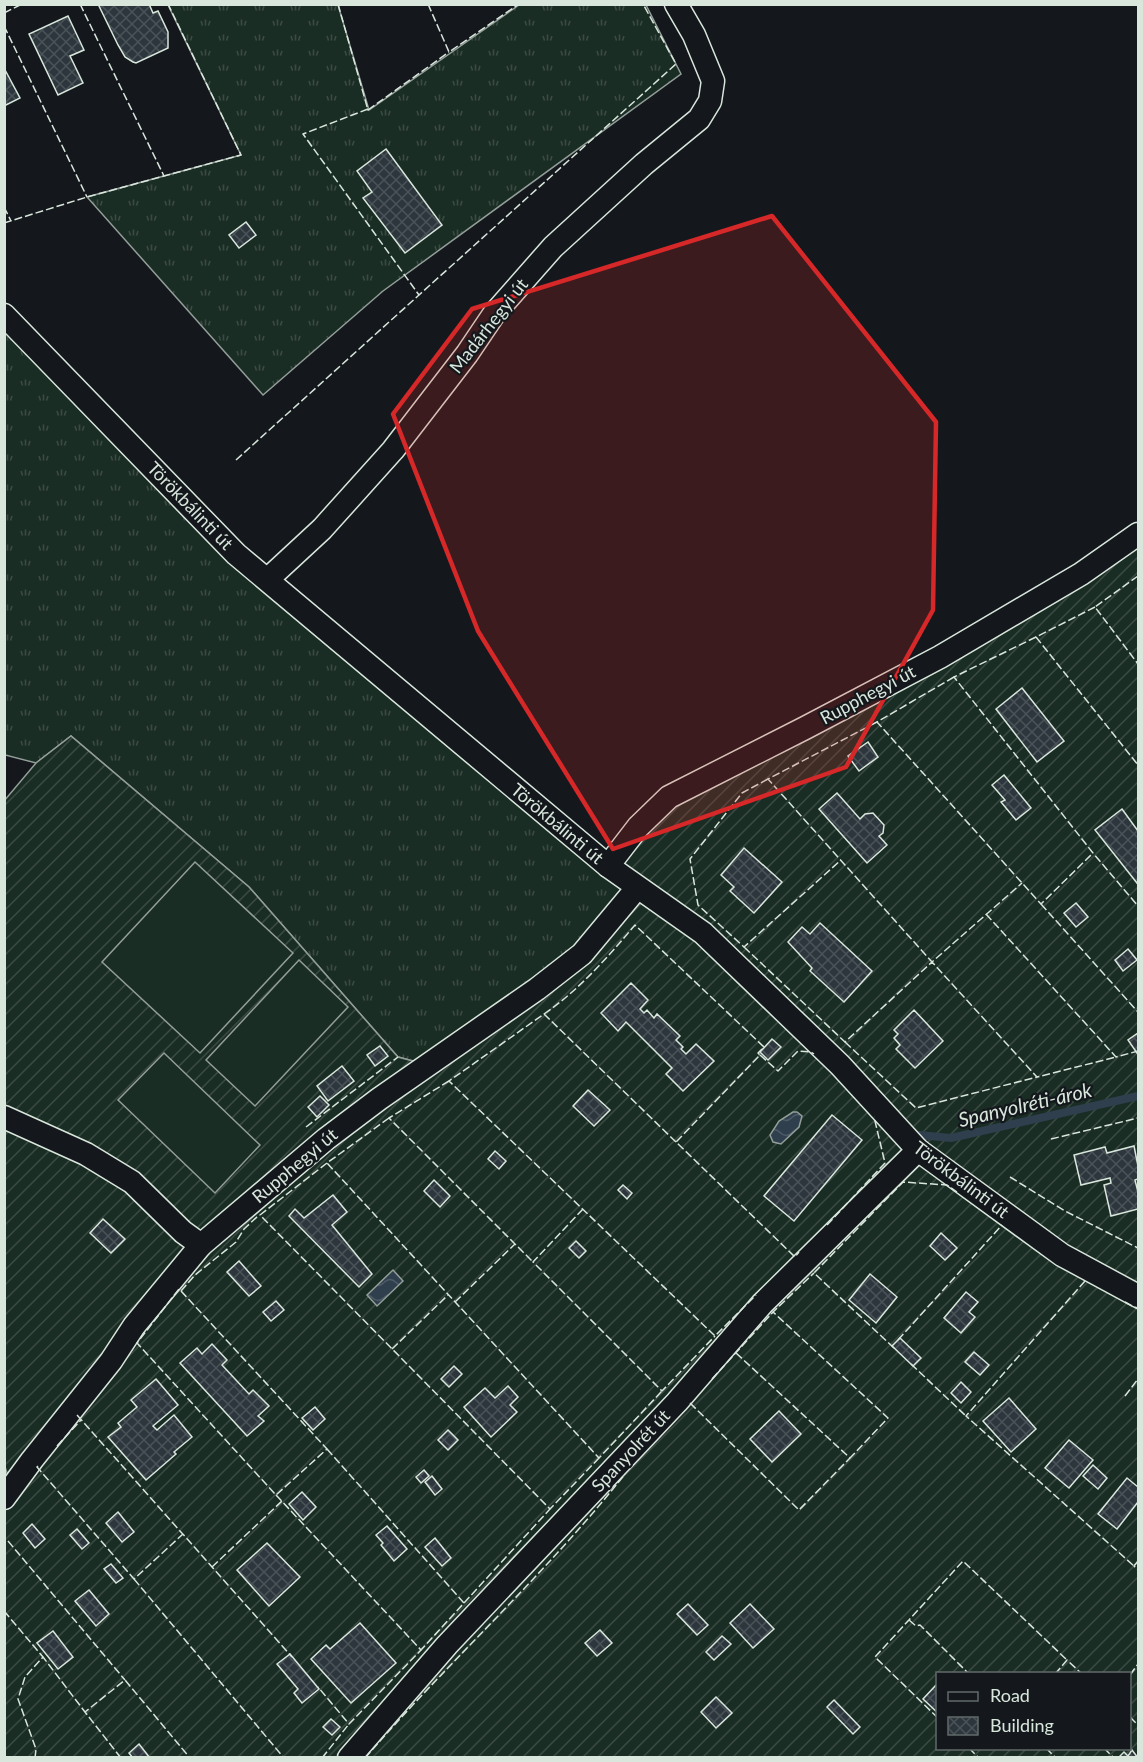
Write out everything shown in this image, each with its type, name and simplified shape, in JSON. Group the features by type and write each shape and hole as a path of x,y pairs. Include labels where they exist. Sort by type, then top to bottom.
{"street":[{"name":"Madárhegyi út","path":"268,579 322,529 393,450 494,314 553,247 644,164 699,119 710,101 713,81 694,35 676,4"},
{"name":"Törökbálinti út","path":"4,315 231,549 608,866 702,933 840,1065 918,1150 1062,1255 1138,1296"},
{"name":"Rupphegyi út","path":"608,866 638,827 669,797 940,657 1081,574 1138,534"},
{"name":"Rupphegyi út","path":"4,1498 111,1360 140,1318 201,1245 326,1139 582,954 637,888"},
{"path":"4,1117 86,1154 132,1182 183,1232 201,1245"},
{"name":"Spanyolrét út","path":"349,1758 447,1645 677,1402 762,1304 918,1150"}],"highlighted area":[{"path":"772,216 936,422 933,610 846,767 613,849 478,631 393,414 472,309"}],"green space":[{"path":"168,5 338,5 369,110 519,5 646,5 681,74 383,291 263,395 87,197 241,155"},
{"path":"4,315 236,554 637,888 582,954 428,1065 398,1057 249,887 71,736 36,763 5,755"},
{"path":"1138,534 1138,1757 5,1757 4,1498 12,1488 4,1464 4,801 36,763 71,736 249,887 398,1057 428,1065 537,989 637,889 608,866 638,827"},
{"path":"195,862 293,953 200,1053 102,962"},
{"path":"299,960 348,1007 255,1106 206,1060"},
{"path":"164,1053 260,1145 215,1193 118,1100"}],"water":[{"path":"793,1112 802,1116 799,1127 781,1144 773,1142 770,1135 779,1121"},
{"path":"393,1270 403,1281 377,1306 367,1295"}],"building":[{"path":"98,4 149,4 153,13 158,11 168,32 168,48 136,63 125,57"},
{"path":"68,16 84,50 70,56 83,83 58,95 29,34"},
{"path":"4,68 20,98 4,106"},
{"path":"386,149 442,225 405,253 363,198 372,192 357,171"},
{"path":"246,222 256,235 239,248 229,235"},
{"path":"1022,688 1064,741 1037,762 996,709"},
{"path":"868,742 878,757 859,771 848,756"},
{"path":"1004,775 1031,808 1016,820 1001,802 1005,800 992,785"},
{"path":"837,793 860,819 865,814 873,813 884,825 883,833 879,836 887,845 867,863 819,809"},
{"path":"1122,809 1138,831 1137,883 1095,830"},
{"path":"744,848 782,882 754,913 730,891 734,887 721,875"},
{"path":"1076,903 1088,917 1076,927 1064,913"},
{"path":"820,923 872,971 844,1002 810,971 812,968 788,942 802,927 810,934"},
{"path":"1128,949 1137,960 1123,971 1115,960"},
{"path":"631,983 648,1000 640,1009 644,1013 647,1010 654,1018 657,1014 680,1036 676,1040 686,1054 696,1044 714,1061 683,1091 666,1074 672,1068 626,1022 618,1031 601,1013"},
{"path":"914,1010 943,1041 915,1068 896,1049 900,1045 894,1038 898,1034 894,1030"},
{"path":"1138,1033 1138,1052 1137,1053 1128,1040"},
{"path":"772,1039 781,1047 768,1060 760,1052"},
{"path":"380,1046 388,1056 375,1066 367,1055"},
{"path":"342,1066 354,1081 328,1101 317,1086"},
{"path":"588,1090 610,1110 594,1126 573,1106"},
{"path":"320,1096 329,1105 317,1117 308,1107"},
{"path":"832,1115 862,1140 794,1221 764,1196"},
{"path":"1134,1146 1138,1166 1138,1179 1135,1180 1138,1209 1111,1216 1104,1185 1111,1183 1110,1178 1081,1185 1074,1155 1105,1147 1107,1153"},
{"path":"495,1151 506,1161 499,1169 488,1159"},
{"path":"434,1180 450,1196 440,1207 424,1191"},
{"path":"623,1185 632,1193 627,1199 618,1190"},
{"path":"333,1195 347,1212 332,1225 372,1274 359,1287 289,1216 295,1209 304,1218"},
{"path":"103,1219 125,1239 111,1253 90,1233"},
{"path":"941,1233 957,1248 945,1260 930,1246"},
{"path":"576,1241 586,1251 579,1258 569,1248"},
{"path":"239,1261 261,1286 249,1296 227,1272"},
{"path":"870,1274 897,1297 876,1323 849,1300"},
{"path":"966,1292 978,1302 969,1312 975,1317 961,1333 944,1318"},
{"path":"276,1301 284,1310 271,1321 263,1312"},
{"path":"900,1338 921,1358 913,1366 892,1346"},
{"path":"212,1344 227,1360 222,1365 249,1394 253,1390 269,1406 258,1416 264,1421 247,1436 180,1363 197,1348 202,1354"},
{"path":"974,1352 989,1365 980,1375 965,1362"},
{"path":"454,1366 462,1374 449,1387 441,1379"},
{"path":"156,1379 178,1405 153,1426 157,1430 174,1415 192,1437 146,1480 108,1437 121,1427 118,1423 137,1407 131,1400"},
{"path":"961,1382 971,1392 961,1403 951,1393"},
{"path":"508,1386 518,1397 510,1405 517,1412 491,1437 464,1407 485,1388 495,1398"},
{"path":"1009,1398 1036,1429 1011,1452 983,1421"},
{"path":"315,1407 325,1419 313,1430 302,1418"},
{"path":"779,1411 801,1434 772,1462 750,1439"},
{"path":"448,1430 458,1440 448,1450 438,1440"},
{"path":"1069,1440 1093,1460 1069,1488 1045,1468"},
{"path":"1093,1465 1107,1478 1098,1489 1083,1476"},
{"path":"424,1470 429,1476 421,1483 416,1477"},
{"path":"432,1476 442,1489 435,1495 425,1482"},
{"path":"1127,1478 1138,1487 1138,1502 1117,1529 1098,1514"},
{"path":"302,1492 316,1507 303,1520 289,1504"},
{"path":"118,1512 134,1532 122,1542 106,1523"},
{"path":"32,1524 45,1539 35,1548 23,1533"},
{"path":"387,1526 407,1549 394,1561 376,1535"},
{"path":"77,1529 89,1543 82,1549 70,1535"},
{"path":"435,1538 451,1558 442,1566 425,1547"},
{"path":"267,1543 300,1577 269,1606 237,1570"},
{"path":"111,1564 123,1578 116,1583 104,1569"},
{"path":"89,1590 109,1614 96,1626 75,1601"},
{"path":"688,1604 708,1625 697,1635 677,1614"},
{"path":"750,1604 774,1629 753,1648 730,1623"},
{"path":"360,1623 396,1663 351,1703 311,1659 326,1645 330,1649"},
{"path":"600,1630 612,1643 597,1656 585,1643"},
{"path":"53,1631 73,1657 58,1669 37,1643"},
{"path":"722,1636 731,1644 714,1660 706,1652"},
{"path":"290,1654 319,1689 302,1703 294,1693 298,1689 277,1664"},
{"path":"936,1685 936,1711 923,1699"},
{"path":"716,1697 732,1713 716,1728 701,1712"},
{"path":"834,1700 860,1727 853,1734 827,1707"},
{"path":"331,1719 340,1727 332,1735 323,1727"},
{"path":"139,1744 150,1758 133,1758 129,1753"},
{"path":"1132,1750 1138,1758 1119,1757 1124,1752 1128,1756"}],"waterway":[{"name":"Spanyolréti-árok","path":"919,1135 951,1138 1138,1096"}],"fence":[{"path":"4,13 22,4"},
{"path":"80,4 164,176"},
{"path":"4,223 87,197 241,155 168,4"},
{"path":"338,4 368,110 449,52"},
{"path":"428,4 449,52 519,4"},
{"path":"368,109 303,134 419,295 676,64 643,4"},
{"path":"4,26 87,197"},
{"path":"4,207 11,221"},
{"path":"236,460 419,295"},
{"path":"1138,576 1095,607 1138,664"},
{"path":"1095,607 1036,637 1138,765"},
{"path":"1036,637 954,677 1093,853 1138,906"},
{"path":"954,677 877,722 1041,904 1093,853"},
{"path":"877,722 768,779 932,962 1022,883"},
{"path":"768,779 742,793 690,859 698,905 744,947 841,860"},
{"path":"1041,904 1138,1012"},
{"path":"986,914 1116,1057 1138,1051"},
{"path":"544,1014 581,984 635,925 764,1047 758,1053 760,1055 676,1142 795,1257 799,1252"},
{"path":"744,947 845,1042 932,962 1037,1077 1116,1057"},
{"path":"676,1142 544,1014 449,1081 715,1336 756,1295"},
{"path":"845,1042 916,1108 1037,1077"},
{"path":"760,1055 778,1071 798,1051 814,1054"},
{"path":"306,1127 398,1057"},
{"path":"449,1081 389,1118 533,1262"},
{"path":"827,1225 885,1163 874,1117"},
{"path":"389,1118 327,1163 599,1458 662,1391"},
{"path":"1051,1139 1138,1118"},
{"path":"327,1163 260,1215 550,1509 599,1458"},
{"path":"1010,1177 1065,1211 1138,1248"},
{"path":"894,1348 814,1273 903,1182 947,1185 957,1192"},
{"path":"583,1209 533,1262 662,1391 715,1336"},
{"path":"181,1291 327,1449 276,1495 137,1343 179,1289 181,1291 195,1275 236,1242 244,1229 259,1215"},
{"path":"898,1340 1002,1225"},
{"path":"455,1302 515,1244"},
{"path":"712,1379 773,1312 814,1273"},
{"path":"1085,1281 966,1416 1134,1566"},
{"path":"392,1349 448,1295"},
{"path":"1125,1302 1138,1309"},
{"path":"736,1353 850,1458 888,1418 773,1312"},
{"path":"911,1364 966,1416"},
{"path":"1125,1396 1138,1379"},
{"path":"690,1403 799,1510 850,1458"},
{"path":"77,1415 292,1657"},
{"path":"57,1446 81,1420"},
{"path":"327,1449 464,1603 421,1650"},
{"path":"38,1466 134,1579 183,1534"},
{"path":"365,1758 530,1583 625,1474"},
{"path":"276,1495 421,1650 349,1724 318,1687"},
{"path":"212,1567 282,1501"},
{"path":"464,1603 550,1509"},
{"path":"8,1541 125,1680"},
{"path":"936,1716 875,1657 963,1561 1067,1660"},
{"path":"1138,1561 1134,1566 1138,1570"},
{"path":"134,1579 284,1758"},
{"path":"4,1611 43,1657"},
{"path":"909,1620 916,1626 920,1625 967,1672"},
{"path":"35,1758 36,1749 18,1699 25,1677 43,1657 85,1712"},
{"path":"1057,1672 1067,1660 1080,1672"},
{"path":"1131,1674 1138,1664"},
{"path":"121,1758 85,1712 125,1680 190,1758"},
{"path":"1131,1718 1138,1725"},
{"path":"322,1758 349,1724"},
{"path":"971,1750 979,1758"},
{"path":"1048,1750 1056,1758"},
{"path":"1106,1750 1114,1758"}]}
